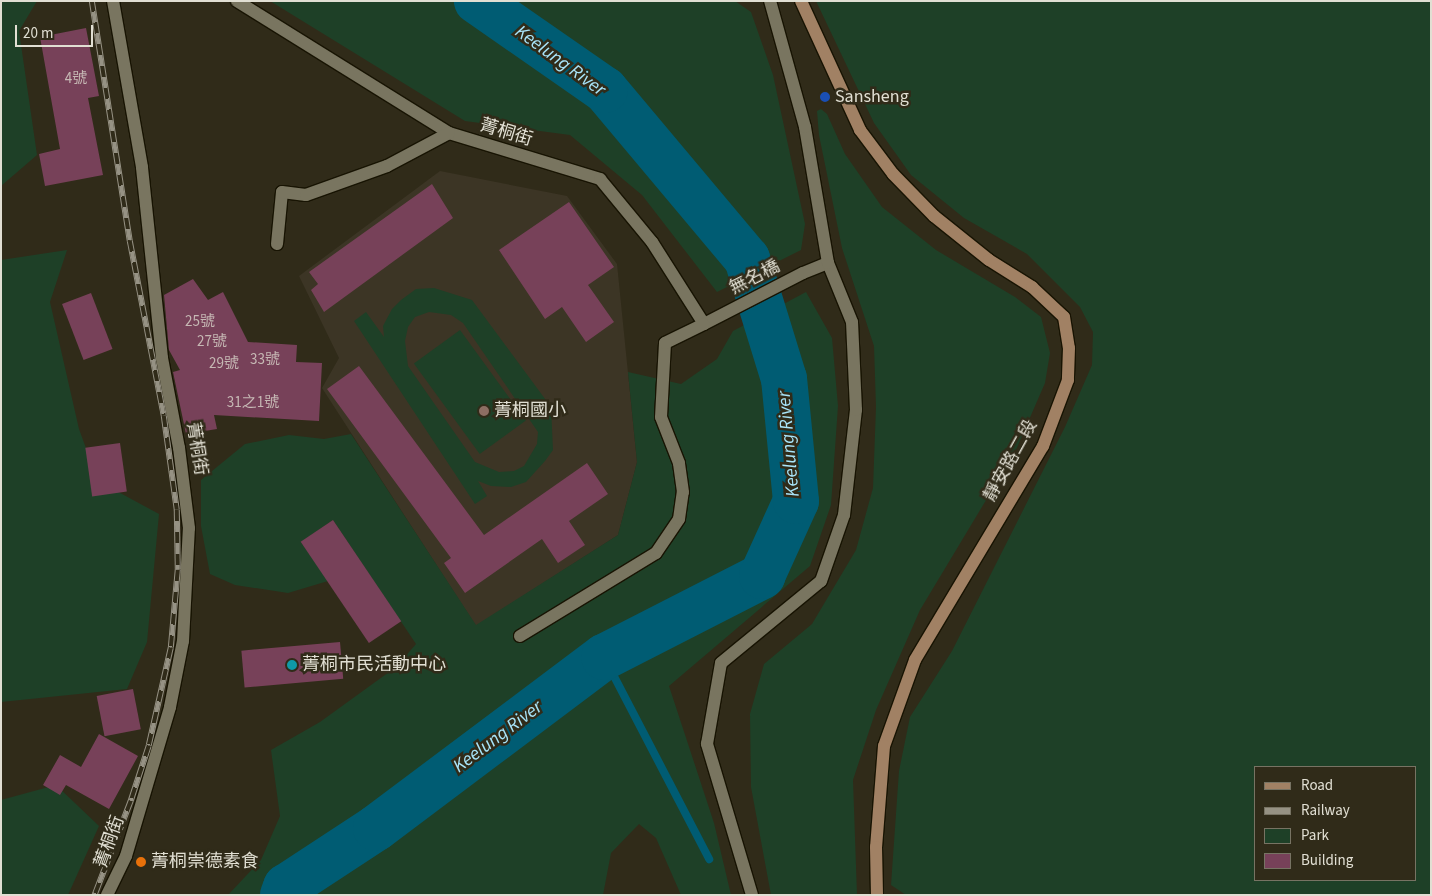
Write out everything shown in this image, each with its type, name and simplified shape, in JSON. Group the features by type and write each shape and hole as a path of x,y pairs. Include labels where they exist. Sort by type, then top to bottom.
{"main road":[{"name":"靜安路二段","path":"801,1 860,130 893,174 934,216 989,260 1032,287 1064,317 1069,348 1068,380 1043,446 915,660 884,746 876,847 877,895"}],"street":[{"name":"菁桐街","path":"107,895 126,856 170,707 183,641 189,528 179,448 162,358 142,167 114,1"},
{"name":"菁桐街","path":"237,1 449,134 600,180 652,242 704,324"},
{"path":"752,895 707,744 721,663 821,581 844,515 856,410 852,322 828,263 805,127 770,1"},
{"path":"277,244 282,192 306,195 387,166 449,134"},
{"name":"無名橋","path":"704,324 803,273 828,263"},
{"path":"520,636 656,553 679,519 682,492 679,462 661,417 665,343 704,324"}],"shaded area":[{"name":"菁桐國小","path":"440,171 567,196 617,264 637,462 618,535 476,626 322,388 339,358 299,276"}],"green space":[{"path":"1,1 37,1 19,31 37,155 1,186"},
{"path":"270,1 735,1 751,12 773,75 805,224 801,250 717,292 642,195 570,135 465,121"},
{"path":"816,1 1431,1 1431,895 906,895 891,885 899,771 910,717 952,651 1065,427 1092,365 1093,332 1080,307 1027,254 964,218 911,175 874,123"},
{"path":"821,109 827,114 845,154 882,207 936,250 1015,297 1041,317 1050,353 1045,383 1015,452 920,610 876,710 853,780 857,895 771,895 751,787 750,714 764,664 812,624 856,550 873,488 876,407 874,346 842,248 819,135 817,111"},
{"path":"67,250 50,302 79,429 98,481 159,514 147,642 127,689 1,702 1,260"},
{"path":"434,288 472,300 551,407 553,450 545,461 526,482 511,487 491,486 478,481 487,496 475,504 354,321 366,312 384,337 383,326 392,309 416,289","holes":["429,312 451,315 463,323 538,432 537,444 524,466 514,471 499,472 475,462 408,366 405,341 408,327 415,317"]},
{"path":"806,292 832,338 838,406 831,505 810,566 669,686 714,823 731,895 681,895 656,838 639,824 611,853 603,895 228,895 261,860 280,816 271,750 320,722 396,667 416,644 333,520 301,542 328,581 288,593 235,585 210,574 201,526 201,480 245,444 289,435 324,439 351,434 476,625 618,535 637,462 628,372 681,384 717,359 733,331"},
{"path":"460,330 526,421 480,454 414,364"},
{"path":"56,785 99,826 68,895 1,895 1,800"}],"building":[{"path":"86,28 99,96 88,98 103,175 45,186 39,154 60,149 40,37"},
{"path":"432,184 453,218 324,312 311,290 318,284 309,272"},
{"path":"569,202 614,267 588,285 614,322 586,342 562,307 545,319 499,250"},
{"path":"193,279 208,300 223,292 248,342 297,345 296,362 322,363 319,421 214,415 217,429 186,434 173,372 180,370 169,350 164,295"},
{"path":"91,293 113,349 84,360 62,304"},
{"path":"359,366 484,535 587,463 608,494 569,521 585,545 558,563 542,539 465,593 444,563 451,558 327,389"},
{"path":"120,443 127,492 92,496 85,448"},
{"path":"333,520 401,621 369,643 301,542"},
{"name":"菁桐市民活動中心","path":"340,642 343,679 245,687 241,651"},
{"path":"133,689 141,729 105,736 97,696"},
{"path":"99,734 138,756 109,809 66,785 60,795 43,785 60,755 81,767"}],"waterway":[{"name":"Keelung River","path":"283,895 286,887 376,828 604,657 762,576 796,501 784,379 747,259 605,90 477,1"},
{"path":"604,657 709,859"}],"railway":[{"path":"92,1 130,241 164,416 177,510 178,570 171,648 149,746 131,801 95,895"}],"place":[{"name":"Sansheng","path":"825,97"},
{"name":"菁桐國小","path":"484,411"},
{"name":"菁桐市民活動中心","path":"292,665"},
{"name":"菁桐崇德素食","path":"141,862"}]}
